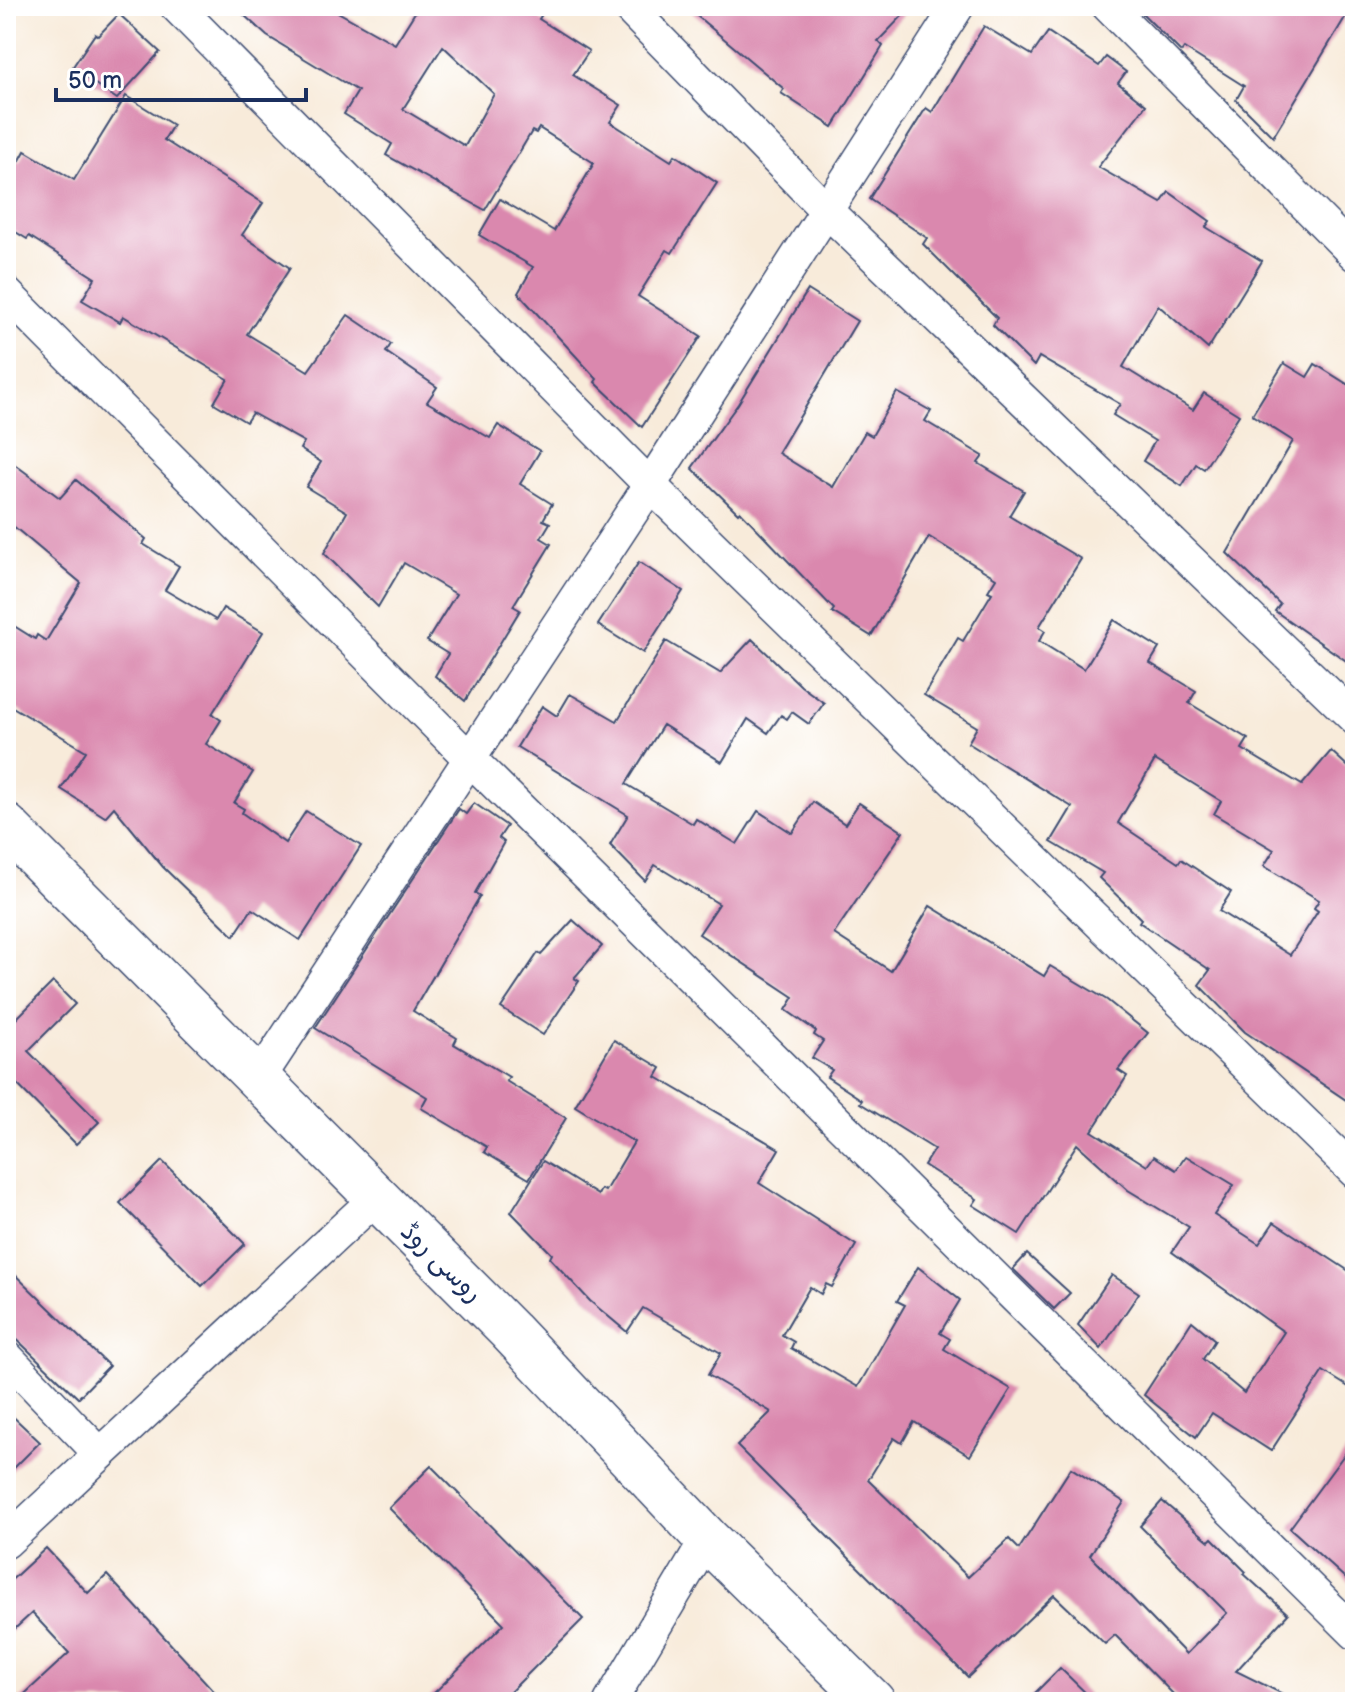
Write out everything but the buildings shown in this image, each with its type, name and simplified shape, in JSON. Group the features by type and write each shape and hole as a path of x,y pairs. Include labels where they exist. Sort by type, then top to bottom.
{"main road":[{"name":"روسی روڈ","path":"6,826 510,1331 707,1539 873,1702"}],"street":[{"path":"176,6 650,485 1355,1172"},
{"path":"627,6 825,209 1355,719"},
{"path":"258,1080 650,485 958,6"},
{"path":"1108,6 1355,255"},
{"path":"6,293 468,757 1355,1633"},
{"path":"6,1542 375,1199"},
{"path":"6,1356 100,1454"},
{"path":"610,1702 707,1539"}]}
